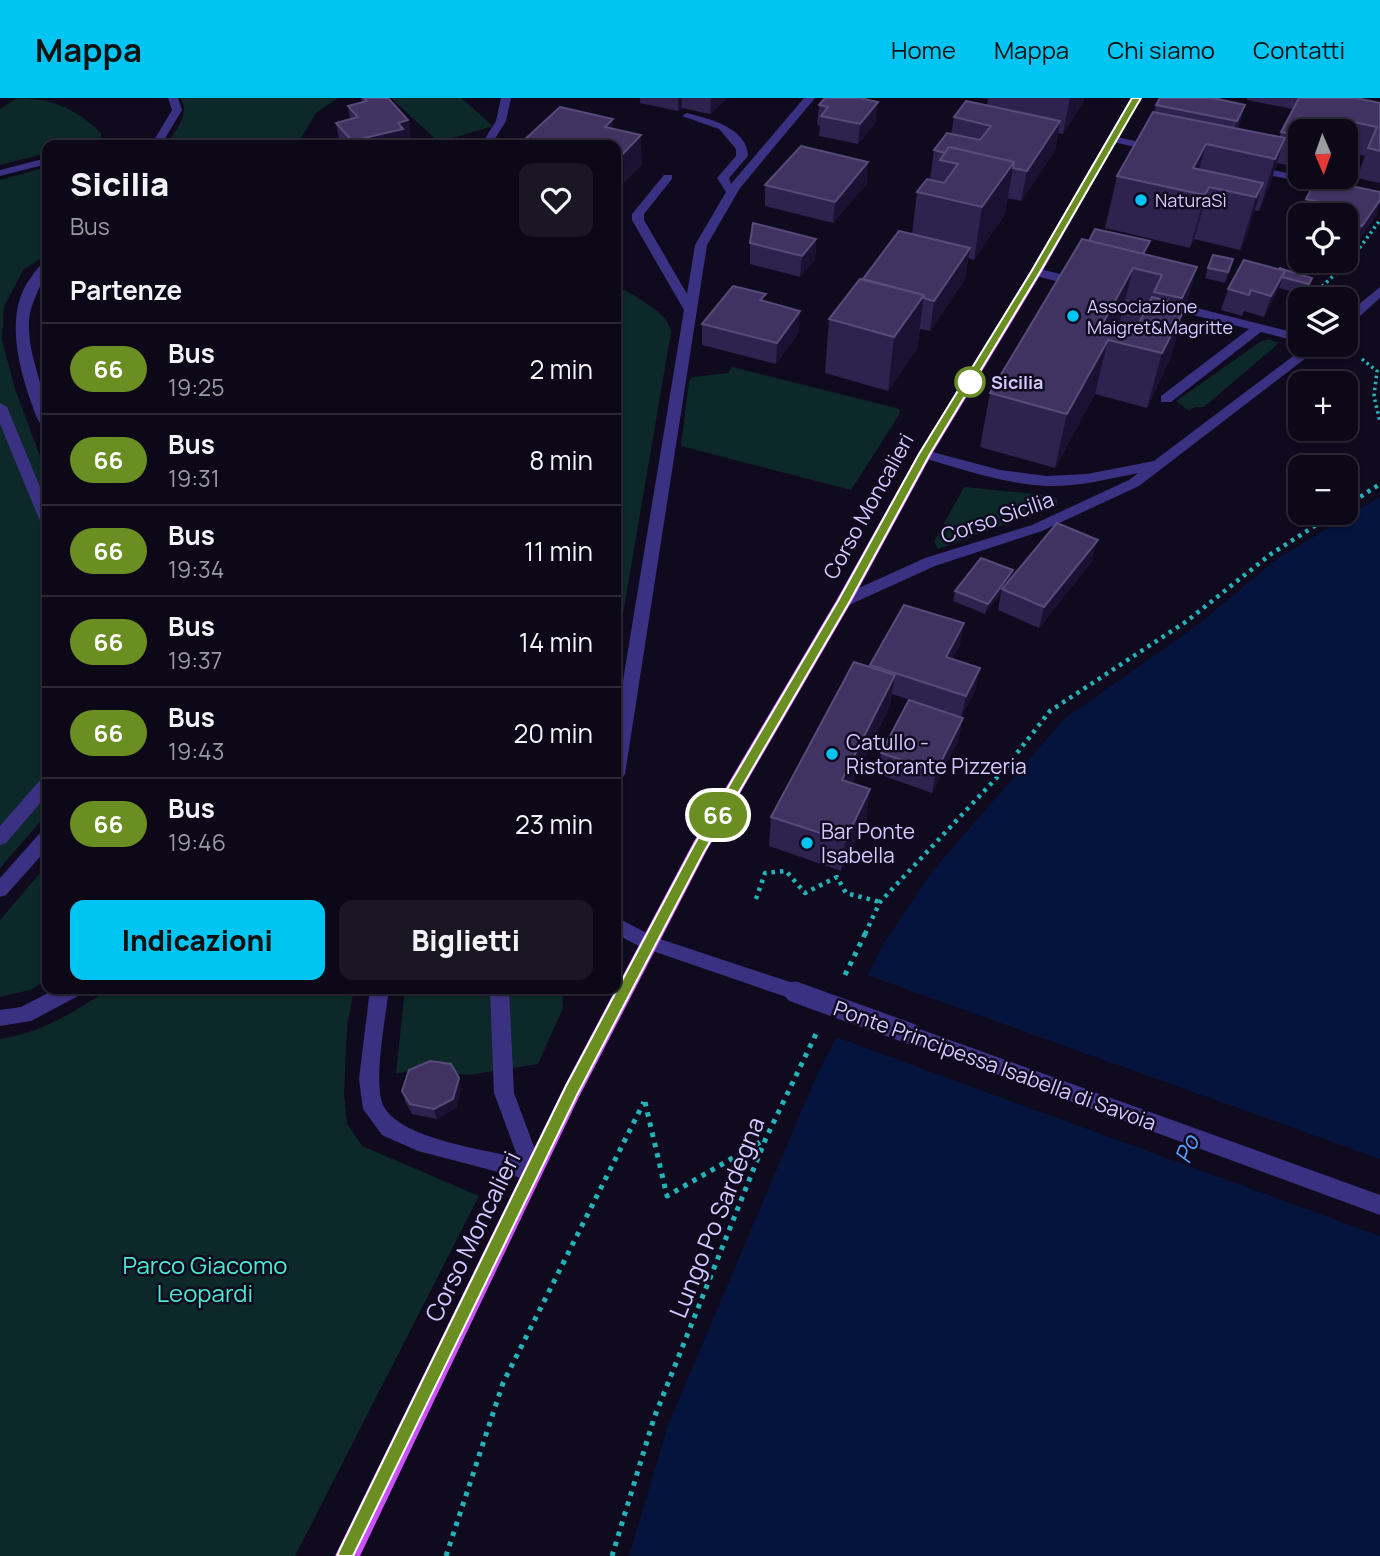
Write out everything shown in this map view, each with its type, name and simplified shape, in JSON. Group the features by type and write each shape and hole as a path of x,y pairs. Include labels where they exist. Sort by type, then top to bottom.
{"main road":[{"name":"Corso Moncalieri","path":"346,1556 533,1171 648,942 699,848 844,601 925,454 1036,272 1136,98"}],"street":[{"path":"159,140 177,110 173,98"},
{"path":"489,140 501,121 506,98"},
{"path":"621,742 701,245 713,217 731,191 810,98"},
{"path":"687,116 723,127 742,148 742,156 723,178 731,191"},
{"path":"1113,139 1165,150"},
{"path":"0,173 42,162"},
{"path":"1246,167 1380,195"},
{"path":"668,177 638,214 638,220 689,308"},
{"path":"42,270 35,276 26,299 21,332 34,395 42,413"},
{"path":"1036,272 1091,286"},
{"path":"1358,310 1380,291"},
{"path":"1156,302 1288,335"},
{"path":"1166,399 1260,327"},
{"name":"Corso Sicilia","path":"844,601 930,562 1037,528 1134,483 1299,357"},
{"path":"0,407 42,509"},
{"name":"Corso Sicilia","path":"925,454 1022,479 1049,481 1086,478 1157,464"},
{"path":"0,838 42,790"},
{"path":"0,890 42,843"},
{"path":"621,928 648,942"},
{"name":"Ponte Principessa Isabella di Savoia","path":"648,942 795,992 1380,1205"},
{"path":"0,1018 24,1015 66,994"},
{"path":"378,994 369,1079 373,1109 389,1129 418,1142 533,1171"},
{"path":"500,994 504,1093 533,1171"}],"path":[{"path":"1322,287 1353,257 1380,220"},
{"path":"1362,359 1377,370 1374,396 1380,422"},
{"path":"1358,498 1380,484"},
{"path":"844,977 880,902 1003,771 1050,712 1187,621 1271,554 1316,525"},
{"path":"756,898 765,873 786,871 805,892 836,877 846,892 880,902"},
{"name":"Lungo Po Sardegna","path":"612,1556 654,1418 766,1138 820,1026"},
{"path":"446,1556 503,1383 644,1101 667,1196 766,1138"}],"green space":[{"path":"17,98 41,100 63,106 83,117 101,133 101,140 42,140 42,154 0,165 0,109"},
{"path":"180,98 338,98 316,113 300,140 169,140 183,116"},
{"path":"391,98 461,98 493,126 446,140 437,140"},
{"path":"42,168 42,258 24,269 4,306 2,340 15,389 42,462 42,820 0,868 0,180"},
{"path":"621,288 664,317 671,332 621,626"},
{"path":"1269,339 1279,343 1204,407 1195,407 1189,411 1176,401 1260,342"},
{"path":"732,367 896,408 900,410 899,415 851,490 681,446 689,381 693,377 728,373"},
{"path":"964,487 1046,495 1057,499 1057,505 938,549 934,542"},
{"path":"42,871 42,983 30,990 0,997 0,920"},
{"name":"Parco Giacomo Leopardi","path":"101,994 353,994 347,1026 344,1094 347,1124 362,1146 479,1196 295,1556 0,1556 0,1039 44,1027"},
{"path":"404,994 562,994 563,1008 538,1064 468,1075 412,1070 396,1074"}],"water":[{"name":"Po","path":"1380,497 1380,1556 629,1556 668,1425 816,1077 884,943 931,873 1064,719 1195,627 1278,558 1333,525 1358,525 1358,510"}],"pier":[{"path":"864,974 1380,1159 1380,1236 833,1036"}],"building":[{"path":"364,98 388,98 408,120 398,123 403,129 351,140 336,123 358,117 348,106 367,101"},
{"path":"825,98 860,98 878,102 860,124 821,116 828,107 819,105"},
{"path":"1160,98 1213,98 1245,105 1237,121 1156,105"},
{"path":"1299,98 1356,98 1380,103 1380,151 1368,148 1377,127 1358,123 1358,119 1288,119 1288,133 1281,132"},
{"path":"966,101 1060,121 1027,171 1013,168 1014,162 949,147 945,153 934,150 947,133 980,140 991,126 954,117"},
{"path":"560,107 613,119 605,127 641,135 621,156 621,140 524,140"},
{"path":"1153,112 1285,138 1275,159 1206,144 1193,168 1263,183 1256,197 1209,187 1205,195 1117,176"},
{"path":"801,146 868,162 835,202 765,185"},
{"path":"949,147 1014,162 982,207 917,192 927,179 944,183 958,164 940,160"},
{"path":"1358,187 1380,192 1380,200 1362,226 1358,225 1358,203 1319,203 1306,199 1312,189"},
{"path":"753,223 816,239 802,256 750,243"},
{"path":"1095,229 1150,241 1143,254 1089,241"},
{"path":"899,231 970,248 934,301 924,298 924,295 863,279"},
{"path":"1082,239 1197,267 1182,298 1154,292 1162,275 1133,268 1103,323 1135,331 1152,297 1186,306 1162,353 1108,340 1067,414 990,393"},
{"path":"1213,255 1233,259 1228,272 1208,268"},
{"path":"1244,260 1285,271 1271,296 1251,290 1249,295 1228,289"},
{"path":"1279,268 1288,271 1288,273 1312,278 1309,284 1282,277 1285,271"},
{"path":"860,279 924,295 894,337 829,319"},
{"path":"733,286 766,294 760,300 800,311 777,343 702,324"},
{"path":"1057,523 1098,540 1044,607 1002,589"},
{"path":"981,558 1013,570 988,604 955,591"},
{"path":"904,605 964,623 946,657 980,668 966,696 870,665"},
{"path":"854,662 895,675 842,780 870,789 845,841 771,817"},
{"path":"909,700 963,718 936,772 881,753"},
{"path":"430,1061 451,1064 459,1078 453,1099 434,1109 410,1104 402,1091 409,1070"}],"bus line":[{"name":"66","path":"346,1556 495,1247 648,942 699,848 844,601 925,454 1036,272 1136,98"}],"place":[{"name":"NaturaSì","path":"1141,200"},
{"name":"Associazione Maigret&Magritte","path":"1073,316"},
{"name":"Sicilia","path":"970,382"},
{"name":"Catullo - Ristorante Pizzeria","path":"832,754"},
{"name":"Bar Ponte Isabella","path":"807,843"}]}
